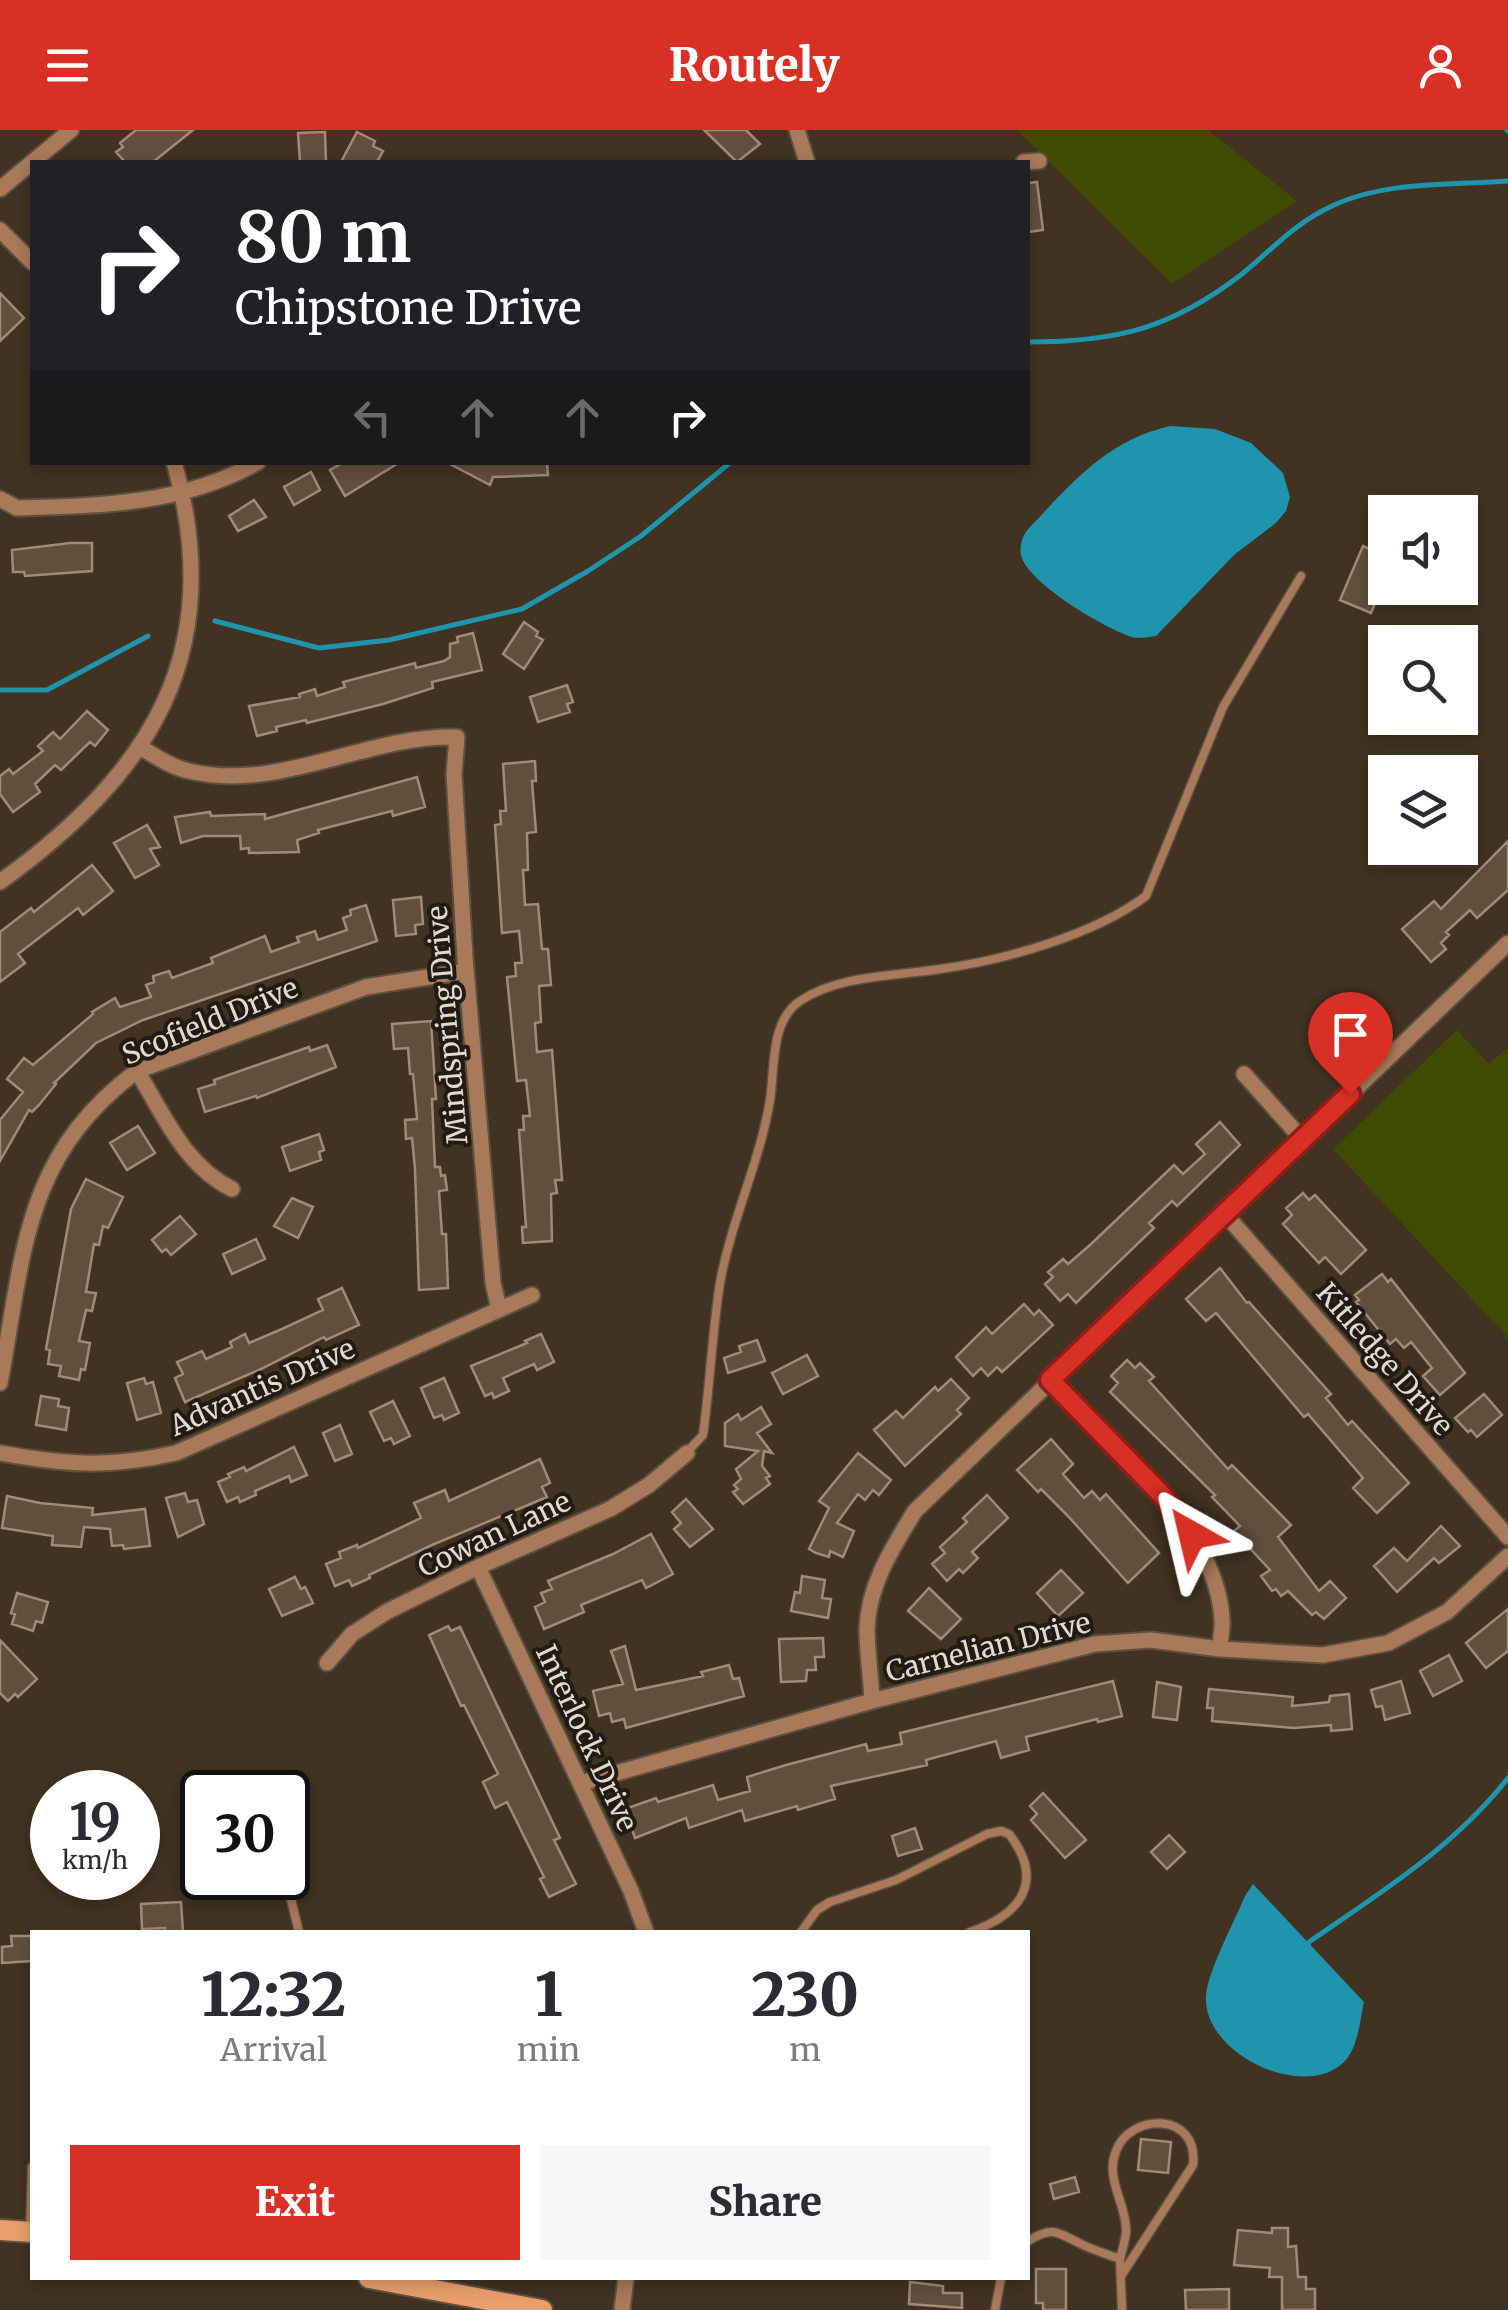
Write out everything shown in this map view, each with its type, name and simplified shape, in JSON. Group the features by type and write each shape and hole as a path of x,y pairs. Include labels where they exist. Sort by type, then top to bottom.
{"main road":[{"path":"0,2230 30,2232"},
{"path":"394,2280 542,2310"}],"street":[{"path":"35,160 71,130"},
{"path":"797,130 806,160"},
{"path":"0,189 30,164"},
{"path":"0,230 30,260"},
{"path":"0,882 82,817 116,780 162,708 182,654 190,606 190,546 175,465"},
{"path":"0,499 18,508 136,504 231,478 253,465"},
{"name":"Mindspring Drive","path":"140,747 190,772 260,774 429,736 457,737 454,774 466,971 493,1283 500,1309"},
{"path":"872,1701 867,1627 872,1592 915,1511 1508,943"},
{"name":"Scofield Drive","path":"0,1383 31,1218 46,1177 62,1146 106,1094 136,1071 366,987 466,971"},
{"path":"136,1071 192,1160 210,1178 232,1189"},
{"path":"1244,1074 1302,1140"},
{"name":"Kitledge Drive","path":"1225,1214 1508,1536"},
{"name":"Advantis Drive","path":"0,1453 95,1466 176,1453 532,1295"},
{"path":"1050,1380 1163,1496 1192,1535 1212,1573 1222,1618 1220,1649"},
{"name":"Cowan Lane","path":"327,1664 352,1634 388,1611 610,1509 649,1485 686,1453"},
{"name":"Carnelian Drive","path":"581,1783 872,1701 1096,1644 1151,1640 1323,1655 1388,1643 1447,1612 1508,1556"},
{"name":"Interlock Drive","path":"478,1567 631,1891 645,1930"},
{"path":"622,2310 626,2280"}],"lane":[{"path":"686,1453 702,1435 720,1280 769,1104 778,1031 788,1012 800,1001 828,988 980,962 1029,948 1124,913 1146,896 1223,708 1301,576"},
{"path":"802,1930 817,1910 830,1902 868,1892 967,1842 1000,1831 1009,1834 1018,1845 1026,1864 1026,1888 1009,1914 976,1930"},
{"path":"291,1900 298,1930"},
{"path":"1121,2276 1192,2164 1194,2150 1189,2136 1176,2126 1143,2126 1121,2140 1113,2156 1115,2189 1126,2228 1120,2259 1122,2310"},
{"path":"1030,2240 1055,2232 1067,2234 1120,2259"},
{"path":"995,2310 1001,2280"}],"green space":[{"path":"1017,130 1208,130 1297,201 1172,284"},
{"path":"1457,1030 1489,1064 1508,1047 1508,1338 1333,1149"}],"water":[{"path":"1170,426 1215,429 1251,443 1283,473 1290,497 1286,511 1276,523 1234,555 1156,636 1135,638 1105,625 1052,591 1026,566 1021,544 1030,527 1092,465 1127,442"},
{"path":"1253,1884 1364,2002 1353,2048 1345,2061 1327,2073 1305,2077 1259,2066 1237,2053 1209,2017 1206,1996 1211,1974"}],"building":[{"path":"136,130 193,130 156,160 123,160 116,152 123,147 120,143"},
{"path":"704,130 746,130 760,144 735,160"},
{"path":"325,132 326,160 300,160 298,133"},
{"path":"357,132 375,141 373,146 383,151 378,160 342,160"},
{"path":"1037,182 1043,230 1030,232 1030,183"},
{"path":"0,293 24,318 0,341"},
{"path":"339,465 395,465 345,496 330,470"},
{"path":"452,465 547,465 548,475 493,477 490,485"},
{"path":"311,472 320,490 294,505 284,487"},
{"path":"254,500 266,517 238,531 229,516"},
{"path":"92,543 92,571 25,576 24,572 13,572 12,550"},
{"path":"1363,546 1368,548 1368,605 1374,605 1371,613 1340,600"},
{"path":"524,622 543,640 524,669 503,654"},
{"path":"473,633 482,670 432,682 433,688 383,704 276,727 277,731 257,736 249,706 300,697 299,694 315,689 317,696 345,687 343,682 415,663 416,668 444,661 450,657 450,644 458,642 457,637"},
{"path":"567,685 573,702 567,704 570,712 538,722 530,697"},
{"path":"87,711 108,730 95,746 90,742 61,770 55,765 35,784 40,792 13,812 0,794 0,776 9,769 13,774 43,751 38,746 53,732 60,739"},
{"path":"535,761 536,781 532,781 536,832 527,833 525,905 538,904 542,949 548,949 551,985 539,986 541,1022 535,1023 537,1052 552,1050 562,1180 555,1180 557,1193 551,1194 552,1241 523,1243 522,1227 526,1227 519,1130 524,1130 523,1116 530,1116 526,1080 517,1081 507,977 516,976 515,963 522,963 519,931 502,933 495,825 501,824 500,811 506,811 503,764"},
{"path":"417,777 425,807 393,816 392,811 318,830 319,833 297,840 299,852 249,853 249,848 241,849 240,836 203,836 181,843 175,817 210,812 211,816 265,814 265,819"},
{"path":"147,825 160,847 150,849 159,865 135,878 114,843"},
{"path":"1508,841 1508,890 1477,918 1470,910 1446,932 1449,935 1441,943 1446,949 1431,962 1402,929 1434,901 1441,909"},
{"path":"92,865 113,891 83,915 78,908 18,954 25,963 0,982 0,932 31,908 34,912"},
{"path":"421,897 423,924 415,925 416,934 396,936 393,900"},
{"path":"366,905 377,941 143,1020 96,1043 54,1083 32,1112 29,1110 0,1161 0,1120 23,1092 7,1079 24,1058 33,1065 92,1012 115,998 120,1007 151,997 146,985 154,982 153,976 169,971 172,978 213,963 211,958 265,936 271,952 299,942 297,937 315,931 318,940 347,930 343,918 351,915 350,910"},
{"path":"431,1021 435,1167 440,1167 441,1176 445,1175 447,1190 439,1191 448,1288 419,1290 415,1169 412,1138 406,1139 405,1120 417,1119 413,1074 408,1048 394,1049 392,1024"},
{"path":"327,1045 336,1067 257,1098 205,1112 198,1089 215,1084 214,1080 309,1047 310,1051"},
{"path":"1220,1122 1240,1145 1177,1206 1172,1201 1149,1223 1154,1228 1076,1303 1068,1294 1060,1301 1045,1284 1053,1277 1048,1272 1063,1259 1068,1264 1174,1165 1183,1174 1205,1154 1196,1144"},
{"path":"138,1126 155,1153 127,1170 110,1143"},
{"path":"319,1134 324,1150 319,1152 321,1160 290,1171 282,1147"},
{"path":"86,1179 123,1197 108,1228 103,1226 99,1245 94,1244 86,1292 96,1293 92,1311 86,1310 79,1341 90,1343 79,1380 59,1376 61,1366 48,1364 50,1350 46,1349 71,1209"},
{"path":"1303,1193 1309,1200 1315,1195 1366,1250 1341,1274 1325,1257 1319,1263 1283,1224 1292,1215 1286,1208"},
{"path":"292,1198 313,1207 298,1238 274,1226"},
{"path":"180,1216 196,1234 171,1255 166,1249 162,1252 152,1240"},
{"path":"256,1239 265,1259 232,1274 223,1254"},
{"path":"1220,1268 1331,1394 1326,1398 1348,1425 1352,1421 1409,1483 1377,1513 1353,1488 1363,1478 1308,1414 1304,1417 1216,1313 1206,1321 1186,1299"},
{"path":"1382,1274 1388,1282 1391,1279 1465,1373 1440,1395 1423,1376 1432,1368 1411,1342 1404,1348 1396,1339 1390,1344 1356,1302 1359,1300 1355,1295"},
{"path":"342,1288 359,1325 326,1340 324,1337 185,1402 175,1378 183,1374 177,1362 202,1351 206,1359 232,1347 230,1342 245,1334 249,1343 282,1329 323,1310 318,1299"},
{"path":"1024,1304 1034,1315 1039,1310 1053,1325 1002,1372 997,1367 988,1376 981,1368 973,1376 956,1357 986,1327 992,1334"},
{"path":"541,1334 554,1362 537,1370 534,1364 503,1378 509,1391 494,1398 492,1393 485,1396 471,1366"},
{"path":"757,1340 765,1361 728,1373 724,1358 741,1352 739,1346"},
{"path":"807,1355 818,1376 783,1394 772,1373"},
{"path":"1127,1360 1135,1368 1140,1363 1154,1377 1149,1381 1228,1469 1232,1465 1291,1525 1278,1537 1319,1591 1330,1581 1346,1598 1324,1619 1316,1612 1312,1615 1288,1591 1281,1596 1276,1589 1272,1591 1261,1576 1270,1570 1234,1531 1240,1526 1212,1497 1215,1495 1110,1392 1118,1383 1111,1376"},
{"path":"144,1378 146,1384 153,1382 161,1413 137,1420 127,1383"},
{"path":"444,1378 459,1413 444,1420 442,1415 434,1418 421,1388"},
{"path":"951,1379 969,1398 957,1410 961,1414 905,1466 874,1430 896,1411 903,1418 935,1387 938,1391"},
{"path":"1484,1394 1502,1415 1477,1437 1455,1418"},
{"path":"41,1396 59,1399 58,1406 69,1408 66,1430 36,1425"},
{"path":"393,1401 410,1436 394,1444 391,1438 384,1441 370,1412"},
{"path":"761,1407 771,1424 757,1433 772,1453 764,1451 762,1466 770,1476 766,1478 770,1484 743,1504 733,1492 741,1479 736,1469 758,1451 725,1446 725,1423 738,1414 741,1420"},
{"path":"340,1425 352,1454 335,1461 323,1433"},
{"path":"1051,1439 1073,1464 1063,1474 1084,1498 1092,1491 1100,1500 1106,1494 1159,1553 1128,1583 1068,1516 1017,1470"},
{"path":"294,1447 307,1475 291,1482 289,1476 240,1502 238,1497 227,1502 218,1482 230,1477 228,1474 244,1467 246,1471"},
{"path":"858,1453 891,1480 879,1495 873,1490 865,1500 858,1494 837,1523 854,1531 843,1557 830,1551 829,1557 816,1553 809,1549 829,1508 819,1501"},
{"path":"540,1459 550,1483 542,1487 547,1497 432,1545 352,1586 349,1580 335,1586 326,1564 341,1558 339,1552 357,1545 358,1548 421,1518 414,1503 445,1490 449,1501"},
{"path":"185,1493 188,1502 197,1500 204,1524 178,1537 166,1498"},
{"path":"987,1495 1008,1518 972,1552 978,1558 963,1573 959,1569 947,1581 932,1564 945,1553 940,1547 967,1522 963,1518"},
{"path":"7,1496 93,1508 92,1515 145,1509 150,1546 112,1546 110,1529 84,1527 81,1547 52,1545 53,1536 2,1528"},
{"path":"686,1499 713,1529 690,1547 674,1529 681,1523 672,1512"},
{"path":"1441,1526 1460,1546 1439,1563 1434,1558 1397,1592 1374,1566 1394,1548 1407,1561"},
{"path":"651,1534 673,1574 646,1588 642,1580 581,1605 584,1612 544,1629 535,1607 545,1602 541,1593 552,1589 548,1581"},
{"path":"1061,1570 1083,1593 1058,1616 1037,1593"},
{"path":"802,1576 825,1580 822,1598 831,1599 828,1618 791,1611 795,1592 800,1593"},
{"path":"295,1577 313,1603 282,1616 269,1589"},
{"path":"929,1588 961,1619 941,1639 908,1611"},
{"path":"17,1593 48,1602 42,1623 36,1621 33,1631 12,1624"},
{"path":"1508,1609 1508,1651 1486,1668 1466,1643"},
{"path":"448,1626 451,1631 460,1627 560,1838 554,1840 576,1884 549,1897 540,1879 544,1877 507,1802 495,1808 483,1782 498,1774 429,1635"},
{"path":"823,1638 824,1657 815,1657 816,1670 807,1670 806,1681 781,1682 779,1639"},
{"path":"0,1640 37,1679 8,1701 0,1693"},
{"path":"625,1646 636,1690 703,1676 701,1672 729,1665 733,1679 739,1678 744,1696 626,1728 624,1719 612,1722 610,1713 599,1716 593,1691 623,1684 611,1651"},
{"path":"1449,1655 1462,1681 1433,1696 1420,1671"},
{"path":"1113,1681 1122,1716 1026,1737 1029,1750 1001,1758 996,1741 926,1760 927,1765 831,1786 835,1799 798,1810 797,1806 745,1821 742,1810 689,1828 686,1818 635,1838 625,1809 713,1785 718,1800 750,1791 747,1777 786,1765 866,1744 868,1751 902,1744 900,1733"},
{"path":"1401,1681 1410,1713 1385,1720 1382,1706 1376,1707 1371,1690"},
{"path":"1157,1682 1181,1687 1177,1720 1153,1717"},
{"path":"1209,1689 1293,1697 1292,1706 1329,1702 1330,1696 1349,1694 1352,1729 1331,1731 1331,1725 1294,1728 1212,1721 1213,1708 1207,1708"},
{"path":"1043,1793 1086,1840 1065,1858 1031,1820 1037,1814 1030,1806"},
{"path":"915,1828 922,1849 898,1856 892,1836"},
{"path":"1169,1835 1185,1852 1167,1869 1151,1852"},
{"path":"181,1902 183,1930 142,1929 141,1904"},
{"path":"11,1936 30,1936 30,1961 2,1963 2,1947 12,1946"},
{"path":"1141,2139 1171,2142 1168,2173 1138,2170"},
{"path":"1075,2177 1079,2192 1054,2199 1050,2184"},
{"path":"1272,2228 1288,2228 1288,2247 1296,2246 1298,2277 1306,2277 1306,2289 1315,2289 1315,2310 1282,2310 1282,2277 1269,2277 1270,2268 1234,2265 1238,2230 1272,2233"},
{"path":"1036,2269 1066,2269 1066,2310 1043,2310 1043,2303 1036,2303"},
{"path":"910,2282 943,2286 943,2293 962,2293 962,2308 909,2304"},
{"path":"1229,2289 1229,2310 1186,2310 1185,2290"}],"waterway":[{"path":"1030,342 1116,335 1166,320 1216,293 1307,220 1354,197 1419,186 1508,181"},
{"path":"215,621 319,648 389,640 522,609 641,536 727,465"},
{"path":"0,690 47,690 148,636"},
{"path":"1307,1947 1440,1847 1508,1778"}],"route":[{"path":"1192,1535 1163,1496 1050,1380 1350,1094"}]}
